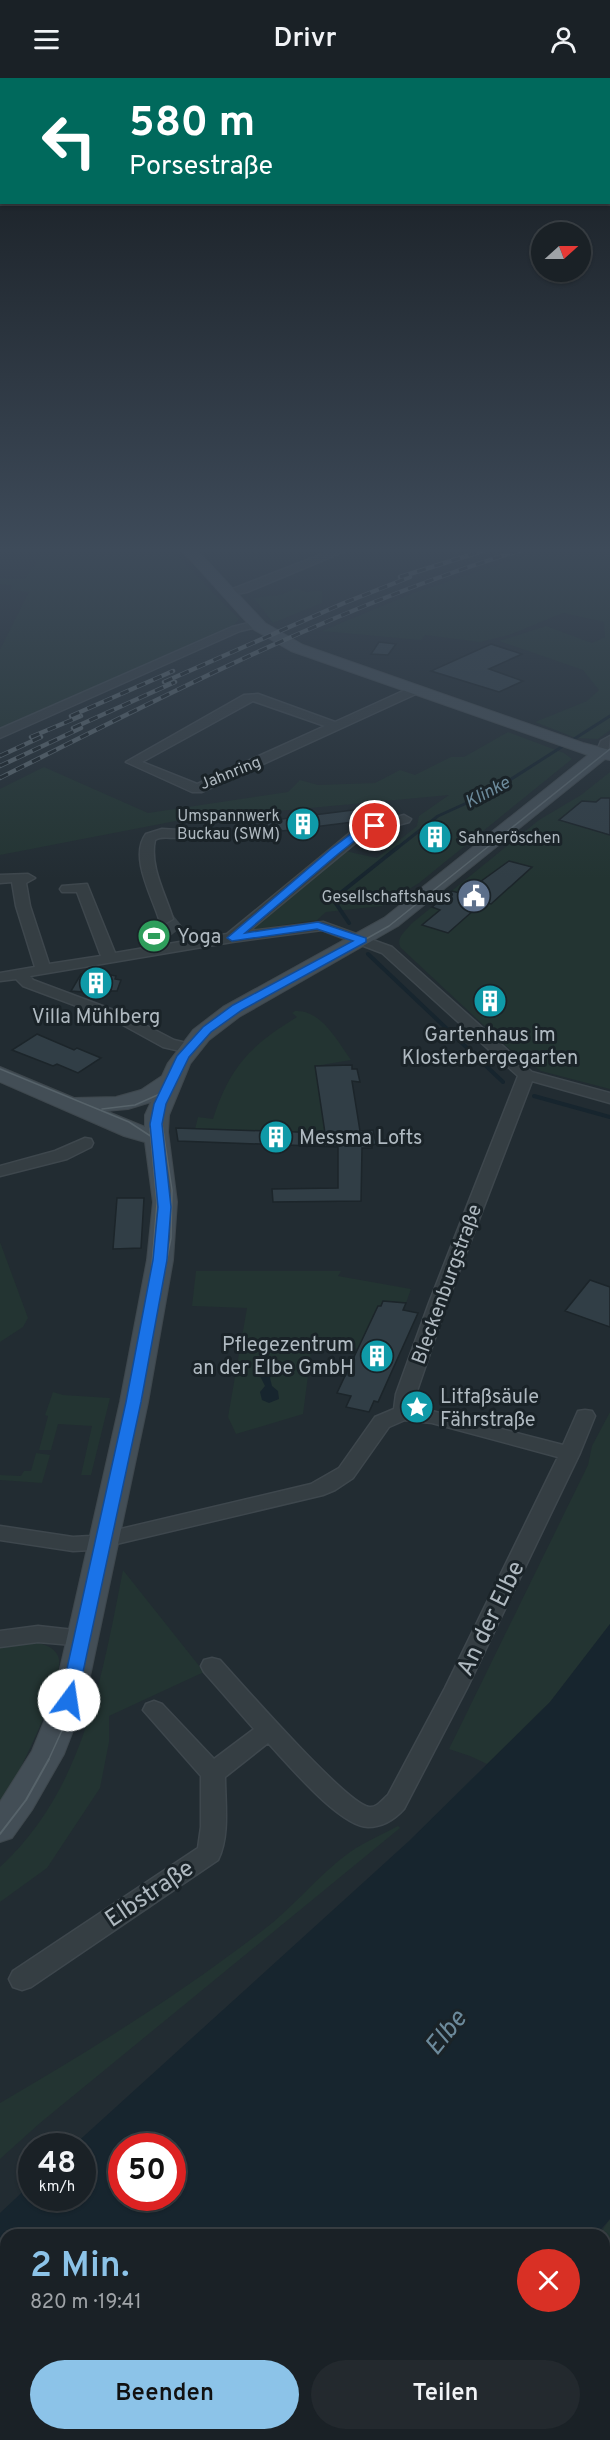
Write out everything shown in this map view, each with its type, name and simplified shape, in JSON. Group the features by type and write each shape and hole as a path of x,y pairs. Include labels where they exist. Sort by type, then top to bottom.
{"main road":[{"path":"324,658 568,744 608,750"},
{"path":"0,1828 21,1800 48,1754 69,1700 138,1382 160,1260 165,1202 157,1138 157,1115 170,1082 189,1048 207,1029 231,1012 362,940 403,914 608,750"},
{"path":"0,1074 132,1131 157,1138"},
{"path":"65,1101 103,1105 128,1103 153,1094 170,1082"}],"street":[{"path":"0,734 170,658"},
{"name":"Jahnring","path":"336,726 254,697 237,704 132,762 197,789 336,726 414,690"},
{"path":"232,938 355,836 366,830 404,819"},
{"path":"166,919 150,867 147,843 149,838 156,835 179,834"},
{"path":"0,879 15,877 23,879 23,906 43,969"},
{"path":"68,889 82,887 109,958"},
{"path":"0,977 109,958 182,940 232,938 318,926 387,950 526,1075 610,1098"},
{"path":"20,974 28,982 119,1017 169,1044 189,1048"},
{"name":"Bleckenburgstraße","path":"403,1413 406,1394 438,1303 526,1075"},
{"path":"0,1171 62,1155 85,1143"},
{"path":"0,1533 76,1544 104,1540 333,1484 349,1470 382,1422 403,1413 432,1417 570,1453"},
{"name":"An der Elbe","path":"269,1730 343,1805 356,1813 367,1816 385,1813 396,1802 456,1688 570,1453 585,1416"},
{"path":"0,1639 38,1635 84,1638"},
{"path":"154,1710 213,1773 269,1730 212,1666"},
{"name":"Elbstraße","path":"22,1979 208,1852 213,1827 213,1773"}],"shaded area":[{"path":"0,658 163,658 147,666 0,729"},
{"path":"549,658 610,658 610,730 598,739 576,738 535,722 587,701 599,690 583,670"},
{"path":"508,732 564,753 572,759 419,883 382,906 326,912 317,920 248,930 345,851 377,858 417,826 419,816 449,795 181,820 0,855 0,789 44,767 148,813 288,792 300,780 318,785 375,783 400,770 415,775 451,757 464,757"},
{"path":"610,772 610,1089 541,1071 507,1047 401,948 399,941 401,935 411,924 539,820 581,795"},
{"path":"295,1011 313,1015 321,1021 351,1060 315,1066 325,1133 195,1129 198,1117 213,1119 227,1085 244,1059 267,1037 297,1017 292,1013"},
{"path":"0,1242 28,1318 23,1327 0,1342"},
{"path":"196,1271 341,1271 338,1276 411,1289 406,1303 383,1301 381,1306 378,1306 358,1349 312,1345 303,1414 236,1434 228,1417 247,1308 192,1306"},
{"path":"53,1392 63,1395 110,1398 91,1475 81,1475 92,1426 58,1424 51,1450 39,1450 48,1416 45,1415"},
{"path":"610,1412 610,1624 550,1702 487,1764 449,1749 588,1465 592,1446"},
{"path":"36,1453 50,1455 42,1483 0,1480 0,1475 21,1476 24,1471 31,1471"},
{"path":"123,1570 204,1672 109,1716 109,1742 100,1788 47,1868 0,1902 0,1867 29,1836 52,1803 85,1729 107,1650"},
{"path":"31,1642 43,1644 54,1650 58,1656 59,1668 38,1731 0,1808 0,1646"},
{"path":"398,1826 400,1828 29,2133 18,2133 18,2143 0,2159 0,2103 167,2000 231,1955 274,1922 327,1871 368,1841"},
{"path":"610,2219 610,2229 603,2229"}],"water":[{"path":"263,1363 275,1366 270,1378 272,1386 278,1391 279,1399 269,1403 262,1400 260,1392 265,1386 256,1368"},
{"name":"Elbe","path":"610,1624 610,2219 601,2229 0,2229 0,2213 18,2196 18,2211 96,2211 96,2133 87,2133 409,1841 550,1702"}],"building":[{"path":"459,658 513,658 489,669 523,681 499,692 431,671"},
{"path":"601,798 610,798 610,835 559,820 582,801 596,802"},
{"name":"Umspannwerk Buckau (SWM)","path":"377,807 385,818 282,831 280,828 270,830 263,816 279,814 282,819"},
{"name":"Gesellschaftshaus","path":"509,861 532,867 491,904 483,902 448,933 422,925 440,910 432,907 452,891 463,894"},
{"name":"Villa Mühlberg","path":"101,973 116,976 115,979 121,980 117,991 110,991 109,994 71,991 81,974"},
{"name":"Gartenhaus im Klosterbergegarten","path":"491,993 504,998 490,1009 477,1003"},
{"path":"37,1034 74,1050 77,1048 101,1058 78,1073 12,1050"},
{"name":"Messma Lofts","path":"352,1065 352,1069 357,1069 360,1082 352,1081 360,1131 373,1130 376,1144 372,1145 372,1148 362,1148 361,1201 273,1202 272,1189 338,1188 338,1147 178,1141 176,1128 325,1133 315,1066"},
{"path":"117,1198 144,1198 141,1248 113,1249"},
{"path":"590,1280 610,1287 610,1327 565,1311"},
{"name":"Pflegezentrum an der Elbe GmbH","path":"383,1301 406,1303 403,1310 418,1313 378,1402 374,1401 369,1412 346,1407 351,1396 337,1393 378,1306 381,1306"}],"waterway":[{"name":"Klinke","path":"396,849 438,816 491,792 610,716"},
{"name":"Klinke","path":"349,923 333,899 398,847"},
{"name":"Klinke","path":"368,954 503,1082"},
{"name":"Klinke","path":"534,1096 610,1117"}],"tunnel":[{"path":"166,919 179,935"}],"tram line":[{"path":"49,1760 64,1726 77,1685 141,1393 171,1238 172,1190 161,1117 166,1097 181,1065 196,1045 224,1019 389,926 610,749"},
{"path":"0,1069 129,1122 151,1136"},
{"path":"102,1109 135,1105 162,1093"},
{"path":"151,1136 150,1129 159,1098"},
{"path":"91,1582 150,1290 157,1203 151,1136"},
{"path":"151,1136 155,1139"},
{"path":"0,1834 26,1800 49,1760"}],"railway":[{"path":"164,682 218,658"},
{"path":"0,778 244,658"},
{"path":"71,716 173,671"},
{"path":"73,728 175,682"},
{"path":"31,737 81,716"},
{"path":"0,766 81,728"},
{"path":"0,756 41,737"}],"place":[{"name":"Umspannwerk Buckau (SWM)","path":"303,824"},
{"name":"Sahneröschen","path":"435,837"},
{"name":"Gesellschaftshaus","path":"474,896"},
{"name":"Yoga","path":"154,936"},
{"name":"Villa Mühlberg","path":"96,983"},
{"name":"Gartenhaus im Klosterbergegarten","path":"490,1001"},
{"name":"Messma Lofts","path":"276,1137"},
{"name":"Pflegezentrum an der Elbe GmbH","path":"377,1356"},
{"name":"Litfaßsäule Fährstraße","path":"417,1407"}],"route":[{"path":"69,1700 134,1402 160,1260 165,1207 156,1124 160,1104 183,1056 207,1029 237,1008 362,940 318,926 232,938 335,851 359,833 375,826"}]}
